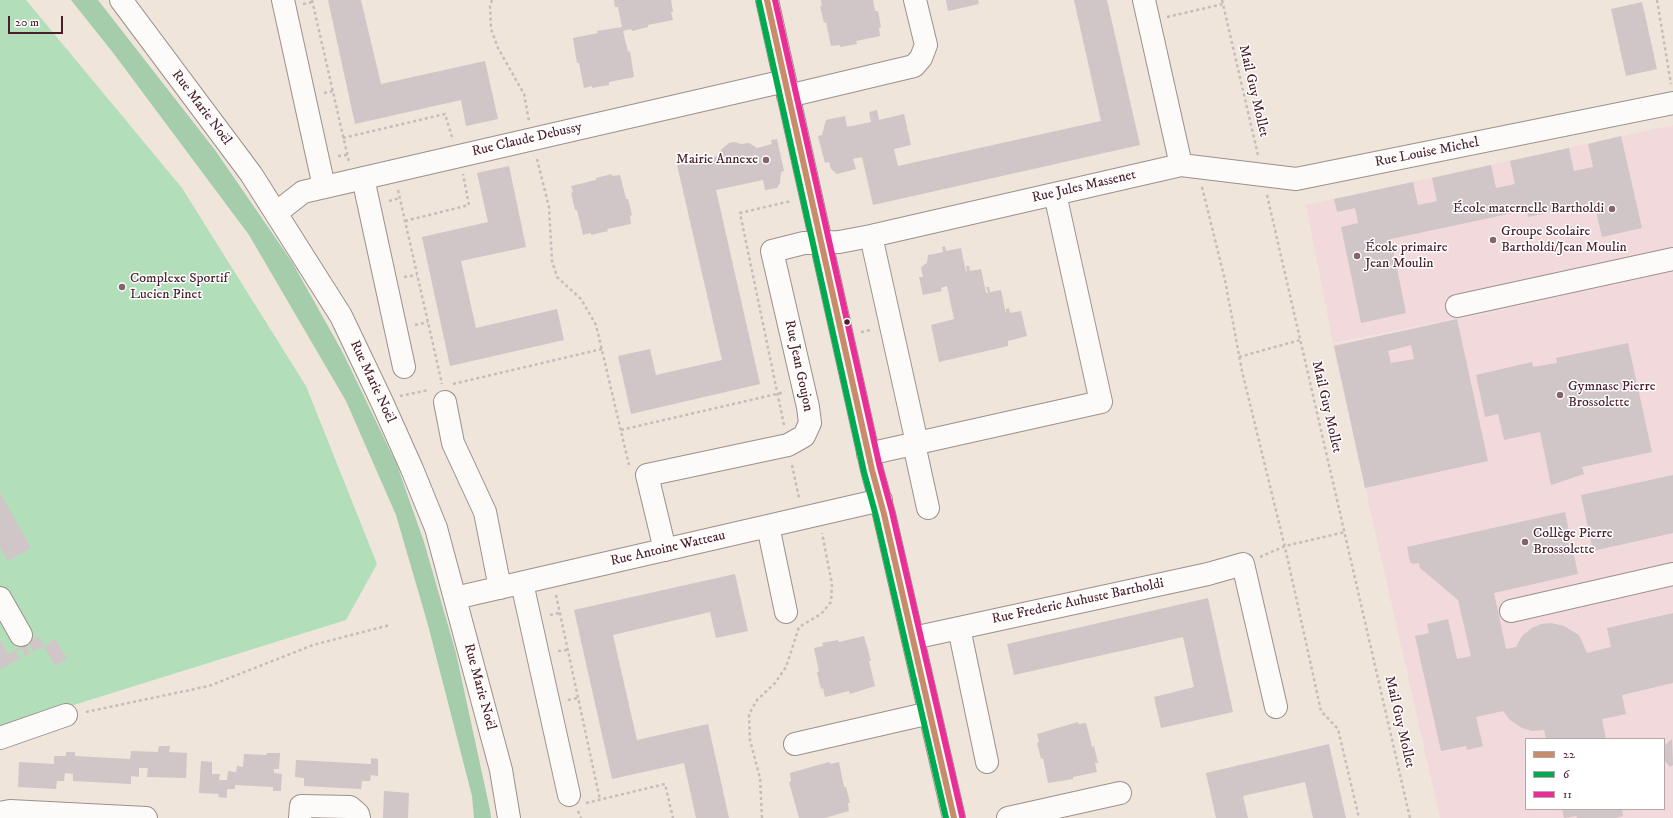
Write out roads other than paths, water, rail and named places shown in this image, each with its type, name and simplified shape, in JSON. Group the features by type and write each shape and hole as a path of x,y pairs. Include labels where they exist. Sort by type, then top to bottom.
{"street":[{"name":"Rue Marie Noël","path":"121,0 251,174 341,316 382,402 436,528 501,770 509,818"},
{"path":"283,0 324,187"},
{"path":"767,0 868,454 881,500 930,713 948,817"},
{"path":"787,88 914,66 921,58 926,45 915,0"},
{"path":"1144,0 1191,166"},
{"name":"Rue Claude Debussy","path":"276,213 303,192 324,187 356,170 532,139 787,88"},
{"name":"Rue Louise Michel","path":"1191,166 1296,179 1619,113 1672,95"},
{"name":"Rue Jules Massenet","path":"822,242 839,242 871,236 1055,194 1191,166"},
{"path":"356,170 404,367"},
{"path":"868,454 1101,402 1055,194"},
{"path":"871,236 916,444 928,508"},
{"name":"Rue Jean Goujon","path":"665,550 647,475 788,445 804,436 810,423 804,388 772,250 804,243 822,242"},
{"path":"1457,306 1673,259"},
{"path":"444,394 453,443 485,512 500,588"},
{"name":"Rue Antoine Watteau","path":"455,598 881,500"},
{"path":"768,526 786,612"},
{"name":"Rue Frederic Auhuste Bartholdi","path":"913,638 1208,574 1243,564 1276,707"},
{"path":"1511,612 1673,574"},
{"path":"522,583 575,800"},
{"path":"0,598 21,635"},
{"path":"960,628 987,762"},
{"path":"795,744 930,713"},
{"path":"0,738 66,715"},
{"path":"1008,818 1120,793"},
{"path":"300,818 301,806 350,808 358,814 359,818"},
{"path":"0,813 10,811 146,818"}],"place":[{"name":"Mairie Annexe","path":"766,160"},
{"name":"École maternelle Bartholdi","path":"1612,209"},
{"name":"Groupe Scolaire Bartholdi/Jean Moulin","path":"1493,240"},
{"name":"École primaire Jean Moulin","path":"1357,256"},
{"name":"Complexe Sportif Lucien Pinet","path":"122,287"},
{"name":"Gymnase Pierre Brossolette","path":"1560,395"},
{"name":"Collège Pierre Brossolette","path":"1525,542"}]}
